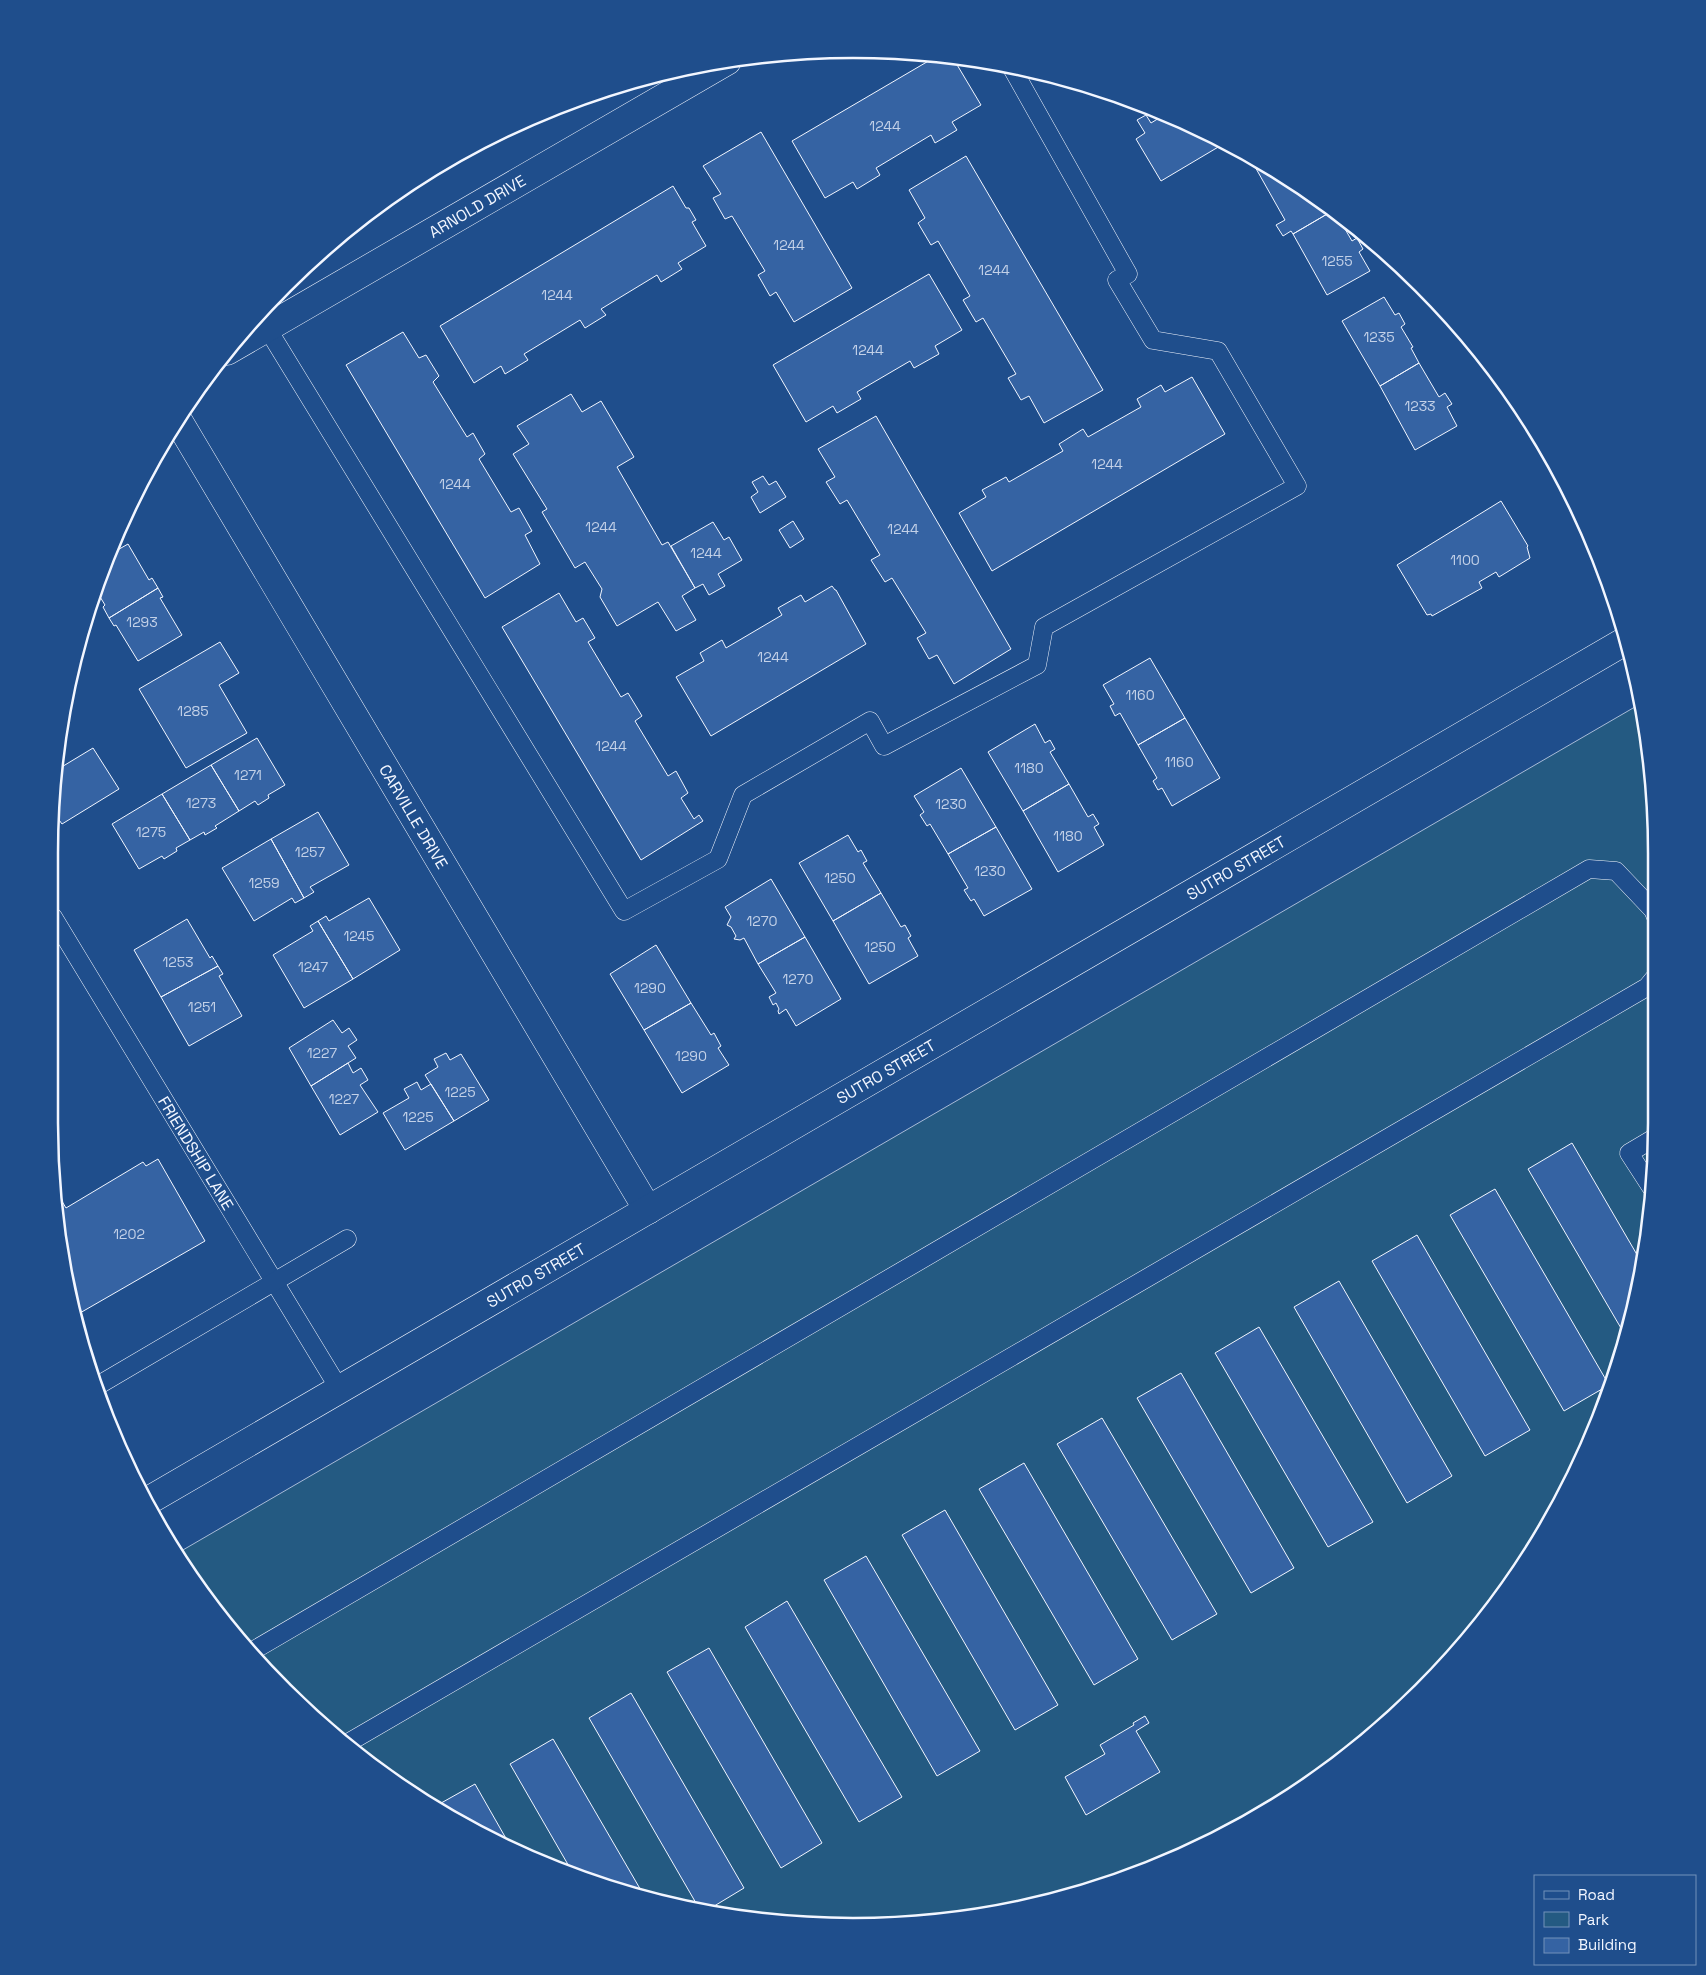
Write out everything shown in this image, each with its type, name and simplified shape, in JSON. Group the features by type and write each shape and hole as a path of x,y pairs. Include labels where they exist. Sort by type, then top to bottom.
{"street":[{"name":"ARNOLD DRIVE","path":"245,341 710,71"},
{"name":"CARVILLE DRIVE","path":"182,427 648,1210"},
{"name":"SUTRO STREET","path":"153,1498 1620,644"}],"lane":[{"path":"267,328 624,912 718,859 743,795 870,721 884,746 1037,665 1044,627 1297,486 1218,351 1153,340 1117,280 1128,274 1016,75"},
{"path":"256,1649 1589,869 1616,871 1648,905"},
{"name":"FRIENDSHIP LANE","path":"58,927 340,1390"},
{"path":"353,1740 1648,987"},
{"path":"1646,1180 1629,1153 1648,1142"},
{"path":"102,1383 347,1239"}],"green space":[{"path":"1635,707 1642,749 1647,801 1647,1174 1642,1226 1633,1277 1621,1328 1606,1378 1588,1426 1542,1520 1484,1606 1451,1647 1416,1685 1378,1720 1337,1753 1251,1811 1157,1857 1109,1875 1059,1890 957,1911 853,1918 801,1916 749,1911 647,1890 597,1875 549,1857 501,1835 455,1811 369,1753 328,1720 290,1685 255,1647 222,1606 183,1550"}],"building":[{"path":"928,61 957,64 981,105 952,122 957,130 935,143 931,135 876,168 880,175 857,189 853,182 825,198 792,141"},
{"path":"1146,115 1151,123 1158,119 1218,147 1161,181 1136,139 1145,133 1137,120"},
{"path":"761,132 852,288 794,322 776,292 770,296 758,275 765,271 732,216 725,219 713,198 721,194 703,166"},
{"path":"966,156 1103,390 1044,423 1029,396 1021,400 1008,378 1016,374 983,318 976,322 963,300 970,296 938,241 931,245 918,223 925,218 909,190"},
{"path":"1255,166 1326,214 1293,234 1291,231 1283,236 1276,225 1285,220"},
{"path":"673,186 686,208 689,208 696,220 692,222 706,246 678,263 682,269 661,282 657,275 601,309 606,315 585,328 580,320 524,354 528,360 505,374 501,366 474,383 440,326"},
{"path":"1326,214 1344,228 1352,241 1357,238 1363,249 1359,252 1370,271 1327,295 1293,234"},
{"path":"929,274 962,330 935,346 939,354 914,368 910,361 857,392 861,399 837,413 833,406 806,422 773,365"},
{"path":"1384,297 1395,315 1399,313 1405,324 1401,327 1413,347 1411,348 1419,363 1380,386 1342,321"},
{"path":"403,332 419,358 426,355 439,376 433,382 467,437 473,433 485,454 479,459 511,512 519,508 532,531 525,535 540,564 485,598 346,365"},
{"path":"1419,363 1439,397 1445,393 1452,404 1447,407 1457,426 1415,450 1380,386"},
{"path":"1192,377 1225,434 992,571 959,513 986,497 982,490 1006,477 1009,482 1063,451 1059,444 1083,429 1088,437 1141,407 1137,399 1161,385 1165,392"},
{"path":"571,394 582,412 601,401 634,457 617,467 662,545 668,542 695,588 682,596 696,620 676,631 658,602 617,626 600,597 602,589 585,562 575,568 542,512 547,509 513,454 529,444 517,426"},
{"path":"876,416 1011,649 954,684 937,655 929,659 917,638 926,633 892,578 885,582 871,560 880,555 847,500 840,504 826,482 835,477 818,449"},
{"path":"763,476 769,485 776,481 786,497 760,513 751,497 758,492 752,482"},
{"path":"1501,501 1528,546 1530,558 1499,577 1496,572 1479,582 1482,588 1432,616 1431,614 1427,615 1397,565"},
{"path":"793,521 804,539 790,548 779,530"},
{"path":"713,522 724,540 729,537 742,560 718,574 725,586 709,595 703,584 695,588 671,546"},
{"path":"128,544 149,580 152,578 158,588 109,618 100,597 118,550"},
{"path":"832,586 866,644 711,736 676,677 704,661 700,653 722,640 726,648 782,615 778,608 801,595 805,602"},
{"path":"158,588 163,597 160,598 182,635 138,661 116,625 114,626 109,618"},
{"path":"559,593 576,622 583,618 595,638 588,642 621,697 628,693 642,716 635,721 668,776 676,771 688,793 681,798 694,819 699,815 703,821 641,860 502,627"},
{"path":"220,642 239,673 219,685 247,733 186,768 139,689"},
{"path":"1150,658 1185,718 1138,745 1120,713 1115,716 1110,706 1114,704 1103,685"},
{"path":"1185,718 1220,778 1172,806 1162,788 1158,790 1153,781 1157,778 1138,745"},
{"path":"1035,724 1045,743 1050,740 1055,749 1050,752 1069,784 1023,811 988,752"},
{"path":"257,738 285,785 268,795 269,798 258,805 255,801 239,811 211,765"},
{"path":"93,748 119,789 62,824 59,819 62,767"},
{"path":"211,765 239,811 215,826 217,828 205,835 204,832 190,840 162,794"},
{"path":"961,768 996,827 948,854 930,824 927,826 920,815 924,812 914,796"},
{"path":"1069,784 1088,817 1093,814 1099,824 1094,827 1104,845 1058,872 1023,811"},
{"path":"162,794 190,840 176,848 177,851 164,859 162,856 139,869 112,824"},
{"path":"318,812 349,865 310,887 314,892 304,898 271,839"},
{"path":"996,827 1032,889 984,916 974,899 971,901 964,890 968,888 948,854"},
{"path":"848,835 858,852 861,850 867,861 863,863 881,893 833,921 799,863"},
{"path":"271,839 304,898 295,903 292,898 254,921 222,868"},
{"path":"771,879 805,937 758,964 744,938 740,940 734,939 736,936 731,927 727,925 731,917 725,907"},
{"path":"881,893 901,927 905,925 911,936 908,938 918,956 869,984 833,921"},
{"path":"369,898 400,950 353,979 318,921 326,916 329,921"},
{"path":"187,919 210,958 212,956 218,966 161,997 134,950"},
{"path":"318,921 353,979 304,1008 273,955 313,931 310,926"},
{"path":"805,937 841,999 796,1026 786,1009 779,1014 776,1003 773,1005 769,997 776,993 758,964"},
{"path":"656,945 691,1003 644,1030 610,974"},
{"path":"218,966 223,974 219,976 242,1016 189,1046 161,997"},
{"path":"691,1003 711,1035 714,1033 721,1046 718,1048 729,1065 682,1093 644,1030"},
{"path":"333,1020 342,1033 349,1028 357,1040 348,1046 356,1058 311,1086 289,1048"},
{"path":"446,1053 450,1060 461,1054 489,1100 454,1121 425,1075 438,1067 434,1059"},
{"path":"348,1063 353,1073 361,1068 368,1080 360,1085 378,1112 340,1135 311,1086"},
{"path":"417,1082 421,1090 431,1084 454,1121 405,1150 383,1113 409,1098 404,1089"},
{"path":"1572,1143 1637,1255 1621,1328 1528,1169"},
{"path":"158,1159 205,1241 81,1312 73,1277 62,1200 66,1208 143,1162 146,1166"},
{"path":"1495,1189 1606,1379 1602,1389 1564,1411 1450,1215"},
{"path":"1417,1235 1530,1430 1485,1456 1372,1261"},
{"path":"1339,1281 1452,1476 1407,1503 1294,1307"},
{"path":"1259,1327 1373,1522 1328,1547 1215,1353"},
{"path":"1181,1373 1294,1568 1251,1593 1137,1398"},
{"path":"1102,1418 1217,1614 1172,1640 1057,1444"},
{"path":"1024,1463 1138,1659 1094,1685 979,1489"},
{"path":"945,1510 1058,1705 1015,1730 902,1535"},
{"path":"866,1556 980,1751 937,1776 824,1580"},
{"path":"787,1601 902,1797 859,1822 745,1627"},
{"path":"709,1648 822,1843 781,1868 667,1672"},
{"path":"631,1693 744,1888 716,1905 695,1901 589,1718"},
{"path":"1145,1716 1149,1723 1136,1731 1160,1772 1086,1815 1065,1777 1105,1754 1100,1745 1134,1725 1133,1723"},
{"path":"553,1739 639,1888 568,1864 510,1764"},
{"path":"475,1784 505,1837 455,1811 442,1803"}]}
